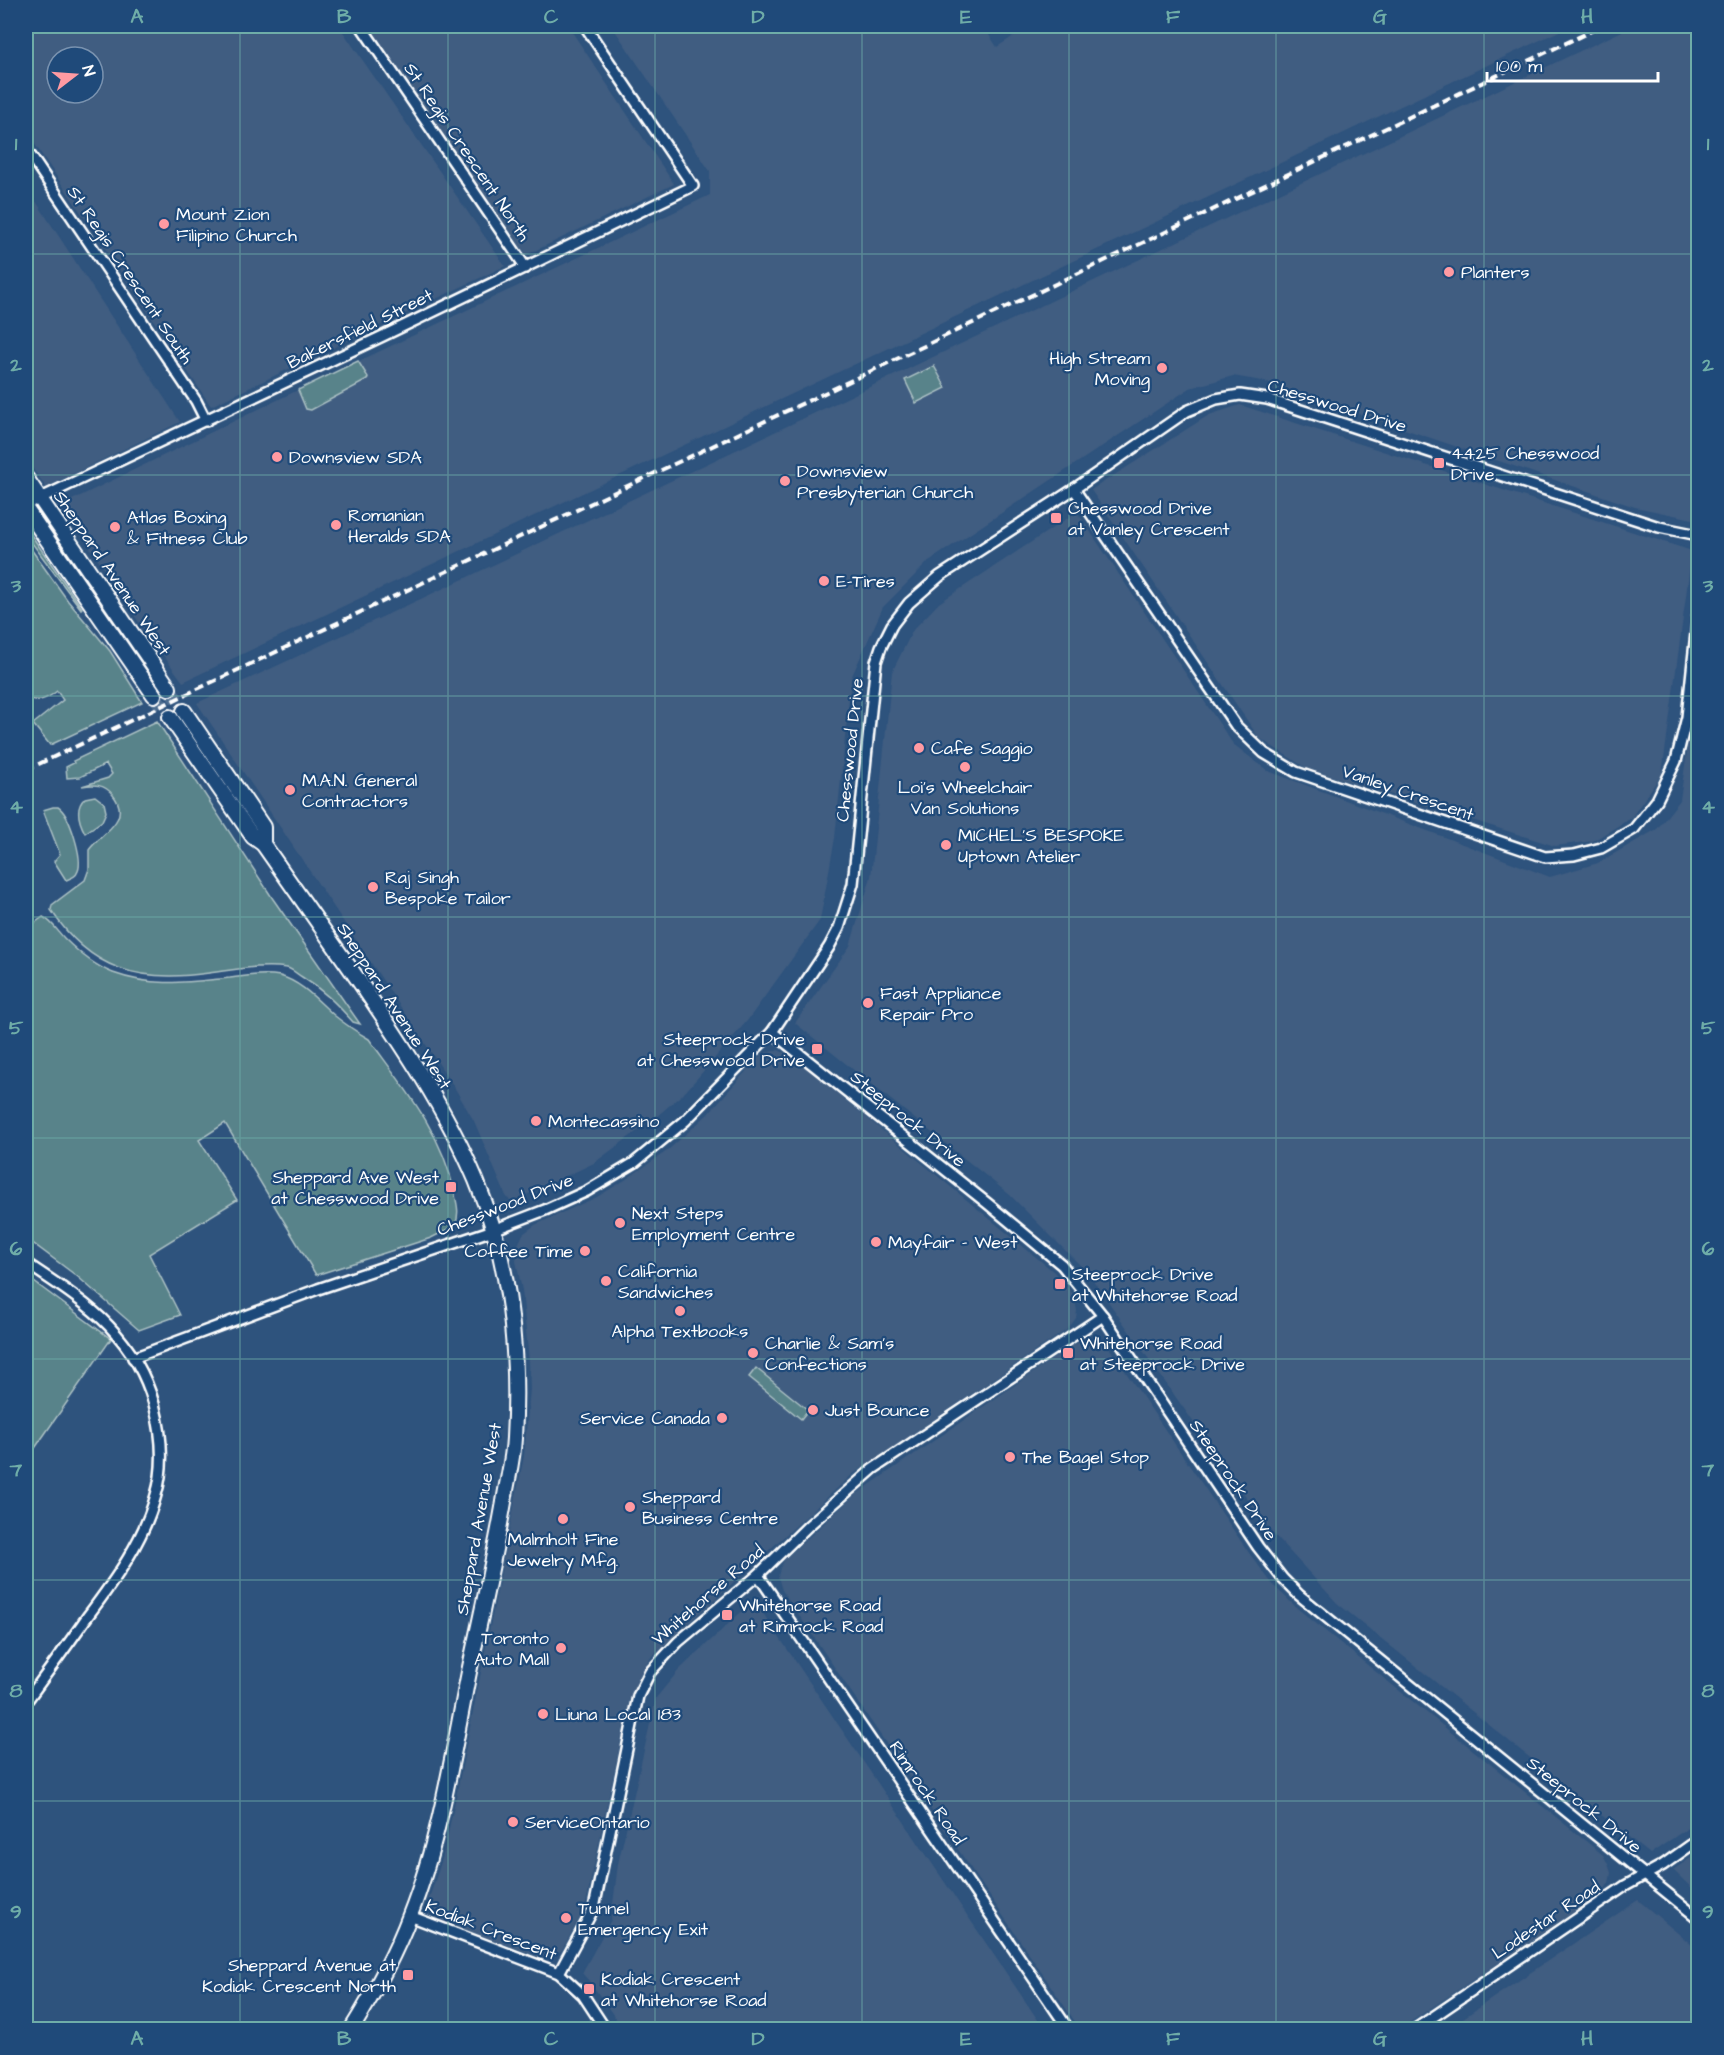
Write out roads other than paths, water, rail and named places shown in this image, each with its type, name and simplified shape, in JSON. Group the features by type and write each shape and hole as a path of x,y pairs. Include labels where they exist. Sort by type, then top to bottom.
{"main road":[{"name":"Sheppard Avenue West","path":"26,478 169,688"},
{"name":"Sheppard Avenue West","path":"26,507 154,695"},
{"name":"Sheppard Avenue West","path":"184,711 263,827 263,843"},
{"name":"Sheppard Avenue West","path":"170,717 253,837 263,843 406,1050 451,1128 476,1181 493,1230 506,1285 514,1336 516,1385 514,1442 502,1514 445,1791 429,1857 410,1916 370,1999 351,2030"}],"street":[{"name":"St Regis Crescent North","path":"361,26 526,268"},
{"name":"Bakersfield Street","path":"26,507 39,498 206,421 693,186 585,26"},
{"name":"St Regis Crescent South","path":"26,149 189,392 206,421"},
{"name":"Chesswood Drive","path":"133,1358 318,1288 493,1230 545,1210 587,1191 634,1163 686,1121 772,1032 830,947 853,884 876,662 892,625 909,603 940,576 1074,489 1187,411 1216,399 1240,395 1267,399 1659,527 1698,535"},
{"name":"Vanley Crescent","path":"1074,489 1236,726 1264,753 1296,772 1545,857 1574,855 1601,848 1634,830 1657,800 1676,761 1687,717 1698,614"},
{"name":"Steeprock Drive","path":"772,1032 1048,1251 1072,1276 1103,1316 1258,1547 1283,1580 1698,1918"},
{"path":"26,1263 97,1314 117,1334 133,1358 153,1399 160,1431 162,1458 156,1495 146,1522 124,1564 26,1702"},
{"name":"Whitehorse Road","path":"559,1973 594,1908 638,1696 658,1661 758,1575 808,1526 873,1469 1103,1316"},
{"name":"Rimrock Road","path":"758,1575 1069,2030"},
{"name":"Lodestar Road","path":"1414,2030 1625,1886 1698,1840"},
{"name":"Kodiak Crescent","path":"410,1916 559,1973 583,1995 606,2030"}],"tunnel":[{"path":"169,688 184,711"},
{"path":"154,695 170,717"}],"railway":[{"path":"26,770 1602,26"}],"place":[{"name":"Mount Zion Filipino Church","path":"164,224"},
{"name":"Planters","path":"1449,272"},
{"name":"High Stream Moving","path":"1162,368"},
{"name":"Downsview SDA","path":"277,457"},
{"name":"4425 Chesswood Drive","path":"1439,463"},
{"name":"Downsview Presbyterian Church","path":"785,481"},
{"name":"Chesswood Drive at Vanley Crescent","path":"1056,518"},
{"name":"Romanian Heralds SDA","path":"336,525"},
{"name":"Atlas Boxing & Fitness Club","path":"115,527"},
{"name":"E-Tires","path":"824,581"},
{"name":"Cafe Saggio","path":"919,748"},
{"name":"Loi's Wheelchair Van Solutions","path":"965,767"},
{"name":"M.A.N. General Contractors","path":"290,790"},
{"name":"MICHEL'S BESPOKE Uptown Atelier","path":"946,845"},
{"name":"Raj Singh Bespoke Tailor","path":"373,887"},
{"name":"Fast Appliance Repair Pro","path":"868,1003"},
{"name":"Steeprock Drive at Chesswood Drive","path":"817,1049"},
{"name":"Montecassino","path":"536,1121"},
{"name":"Sheppard Ave West at Chesswood Drive","path":"451,1187"},
{"name":"Next Steps Employment Centre","path":"620,1223"},
{"name":"Mayfair - West","path":"876,1242"},
{"name":"Coffee Time","path":"585,1251"},
{"name":"California Sandwiches","path":"606,1281"},
{"name":"Steeprock Drive at Whitehorse Road","path":"1060,1284"},
{"name":"Alpha Textbooks","path":"680,1311"},
{"name":"Charlie & Sam's Confections","path":"753,1353"},
{"name":"Whitehorse Road at Steeprock Drive","path":"1068,1353"},
{"name":"Just Bounce","path":"813,1410"},
{"name":"Service Canada","path":"722,1418"},
{"name":"The Bagel Stop","path":"1010,1457"},
{"name":"Sheppard Business Centre","path":"630,1507"},
{"name":"Malmholt Fine Jewelry Mfg.","path":"563,1519"},
{"name":"Whitehorse Road at Rimrock Road","path":"727,1615"},
{"name":"Toronto Auto Mall","path":"561,1648"},
{"name":"Liuna Local 183","path":"543,1714"},
{"name":"ServiceOntario","path":"513,1822"},
{"name":"Tunnel Emergency Exit","path":"566,1918"},
{"name":"Sheppard Avenue at Kodiak Crescent North","path":"408,1975"},
{"name":"Kodiak Crescent at Whitehorse Road","path":"589,1989"}]}
